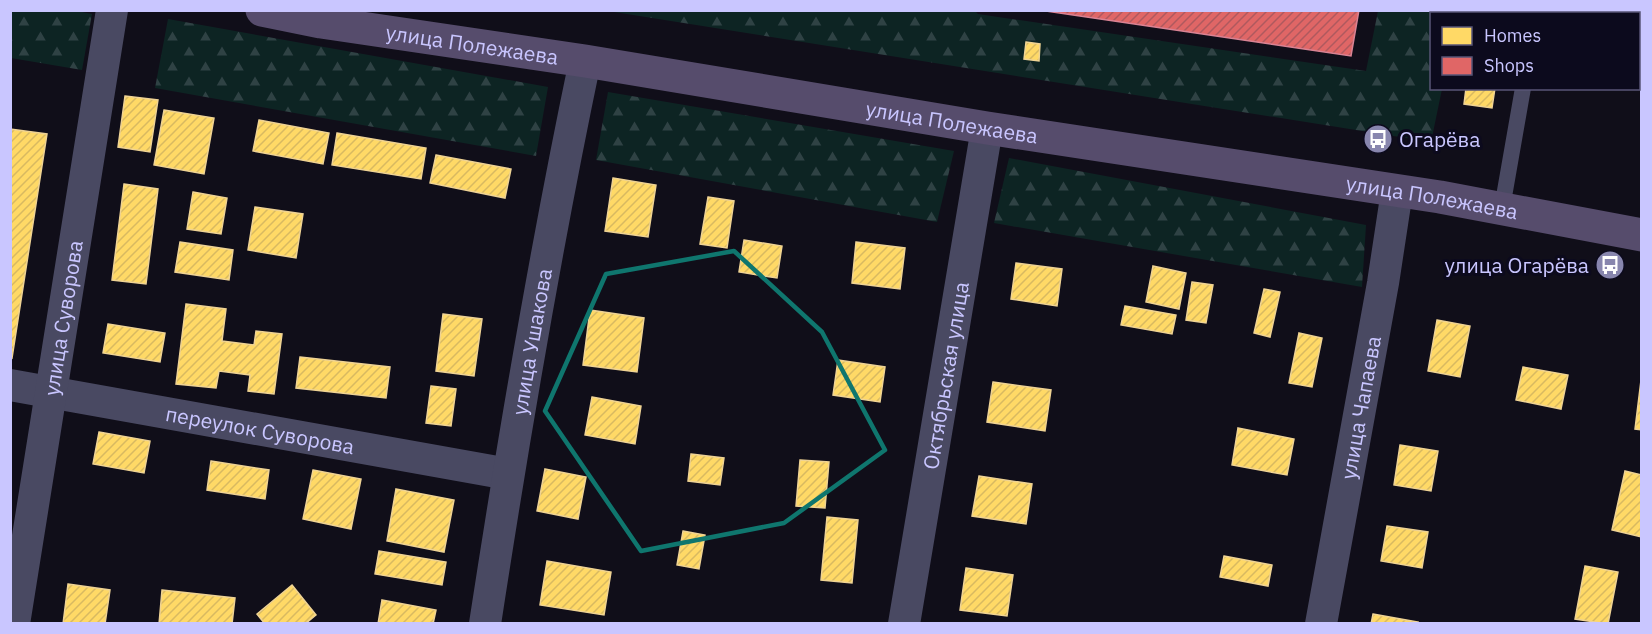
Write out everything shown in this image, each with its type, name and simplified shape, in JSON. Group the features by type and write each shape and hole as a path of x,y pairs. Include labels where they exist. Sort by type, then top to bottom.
{"main road":[{"name":"улица Полежаева","path":"262,10 322,16 987,128 1396,190 1641,235"}],"street":[{"name":"улица Суворова","path":"14,624 93,115 112,10"},
{"name":"улица Ушакова","path":"485,624 508,474 567,144 585,61"},
{"name":"Октябрьская улица","path":"904,624 987,128"},
{"name":"улица Чапаева","path":"1321,624 1383,284 1396,190"},
{"name":"переулок Суворова","path":"10,385 508,474"}],"lane":[{"path":"1502,208 1523,90"}],"highlighted area":[{"path":"734,251 822,332 885,450 784,523 641,551 545,411 606,274"}],"green space":[{"path":"72,10 92,14 82,70 11,58 11,11"},
{"path":"608,11 975,11 978,14 1366,71 1378,11 1499,11 1430,12 1430,90 1442,90 1431,142"},
{"path":"168,19 548,87 536,156 155,88"},
{"path":"608,92 954,151 937,222 596,160"},
{"path":"1009,158 1366,225 1362,287 994,223"}],"building: Homes":[{"path":"1588,10 1610,10 1610,12 1588,12"},
{"path":"1026,42 1040,44 1039,61 1024,59"},
{"path":"1466,90 1495,90 1492,108 1464,104"},
{"path":"125,96 158,100 150,152 118,147"},
{"path":"164,110 214,118 204,174 154,165"},
{"path":"259,120 329,133 323,164 253,151"},
{"path":"10,129 47,134 12,358 10,357"},
{"path":"337,133 426,148 421,179 332,165"},
{"path":"436,155 511,169 505,198 430,183"},
{"path":"613,178 656,185 648,237 605,231"},
{"path":"124,184 158,189 146,284 112,280"},
{"path":"193,192 227,198 221,234 187,229"},
{"path":"708,197 734,201 727,248 700,244"},
{"path":"255,207 303,214 296,258 248,250"},
{"path":"744,240 782,246 777,278 739,272"},
{"path":"180,242 233,250 229,280 175,272"},
{"path":"856,242 905,248 900,289 852,283"},
{"path":"1016,263 1062,269 1057,306 1011,299"},
{"path":"1153,266 1186,273 1179,309 1146,302"},
{"path":"1192,282 1213,285 1206,323 1186,320"},
{"path":"1264,289 1280,292 1270,337 1254,333"},
{"path":"186,304 226,309 222,341 254,345 256,331 282,334 274,394 248,391 250,375 219,371 216,388 176,384"},
{"path":"1125,306 1176,315 1172,334 1121,325"},
{"path":"590,310 644,318 637,372 583,365"},
{"path":"443,314 482,319 474,376 436,371"},
{"path":"1437,320 1470,326 1460,377 1428,371"},
{"path":"108,324 165,333 160,362 103,353"},
{"path":"1299,333 1322,338 1312,387 1289,383"},
{"path":"300,357 390,367 386,398 296,388"},
{"path":"838,360 885,367 880,402 833,395"},
{"path":"1523,367 1568,375 1561,409 1516,400"},
{"path":"1642,372 1642,430 1635,429"},
{"path":"993,382 1051,390 1045,431 987,422"},
{"path":"431,386 456,389 451,426 426,423"},
{"path":"592,397 641,406 635,444 585,435"},
{"path":"1238,428 1294,439 1287,475 1232,465"},
{"path":"99,432 150,441 144,473 93,464"},
{"path":"1400,445 1438,451 1431,491 1394,485"},
{"path":"691,454 724,458 720,485 688,481"},
{"path":"800,460 829,462 825,508 796,506"},
{"path":"211,461 269,470 265,499 207,490"},
{"path":"545,469 586,477 578,519 537,511"},
{"path":"313,470 361,479 351,529 303,519"},
{"path":"1625,471 1642,475 1642,537 1612,530"},
{"path":"979,476 1032,484 1026,524 972,516"},
{"path":"396,489 454,500 444,552 387,541"},
{"path":"827,517 858,520 852,583 821,580"},
{"path":"1387,526 1428,532 1422,568 1381,561"},
{"path":"683,531 705,535 699,569 677,565"},
{"path":"379,551 446,562 442,585 375,574"},
{"path":"1224,556 1272,565 1268,586 1220,577"},
{"path":"547,561 611,572 604,615 540,605"},
{"path":"1585,566 1618,572 1608,624 1575,619"},
{"path":"966,568 1013,575 1007,616 960,610"},
{"path":"68,584 110,590 105,624 63,624"},
{"path":"292,585 316,615 305,624 265,624 257,614"},
{"path":"162,590 235,598 232,624 159,624"},
{"path":"382,600 436,610 433,624 378,624"},
{"path":"1373,614 1418,622 1417,624 1371,624"}],"building: Shops":[{"path":"1039,10 1359,10 1351,56"}],"place":[{"name":"Огарёва","path":"1378,139"},
{"name":"улица Огарёва","path":"1610,265"}]}
